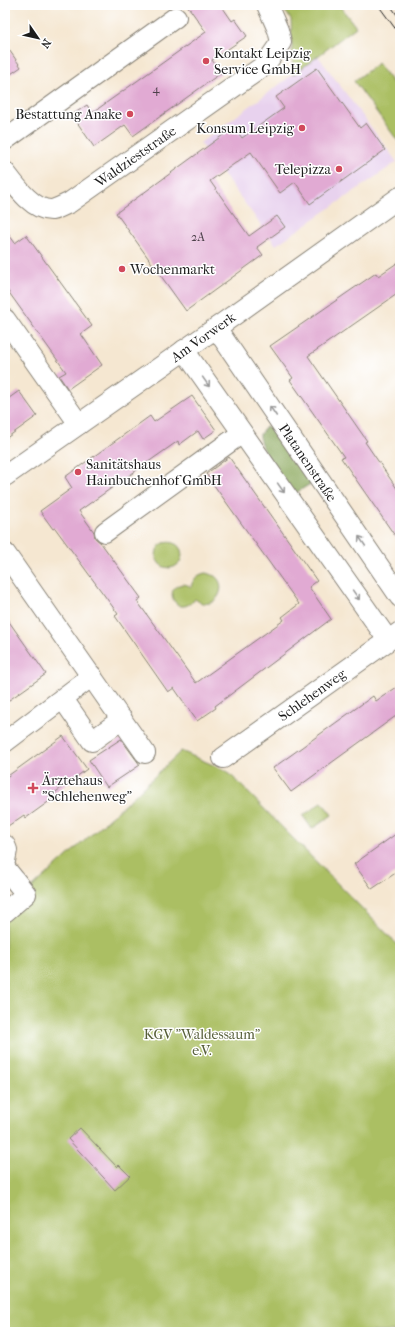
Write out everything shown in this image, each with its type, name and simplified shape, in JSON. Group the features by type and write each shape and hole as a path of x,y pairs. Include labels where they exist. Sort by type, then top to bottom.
{"street":[{"name":"Waldzieststraße","path":"5,172 25,197 42,208 52,210 69,203 265,65 281,42 278,30 267,5"},
{"path":"5,140 176,17"},
{"name":"Am Vorwerk","path":"5,476 400,197"},
{"path":"5,319 79,424"},
{"name":"Platanenstraße","path":"216,328 400,596"},
{"path":"184,350 242,433 394,636"},
{"path":"104,532 242,433"},
{"path":"5,553 145,753"},
{"name":"Schlehenweg","path":"224,758 394,636"},
{"path":"5,742 92,676"},
{"path":"63,699 92,740 122,719"},
{"path":"5,845 7,850 5,861"},
{"path":"5,868 26,894 5,912"}],"shaded area":[{"path":"318,56 397,162 276,245 200,143"}],"green space":[{"path":"280,5 339,5 356,27 293,75 291,19"},
{"path":"378,63 400,93 400,144 354,81"},
{"path":"278,423 317,480 289,497 260,442 260,434 266,427 271,427"},
{"path":"169,542 178,546 182,555 178,564 169,568 160,564 156,555 160,546"},
{"path":"205,573 214,576 219,581 221,587 220,594 216,599 210,603 203,603 195,599 189,604 183,606 178,605 175,602 172,593 174,588 183,584 191,587 196,578"},
{"name":"KGV \"Waldessaum\" e.V.","path":"181,751 227,771 400,947 400,1332 5,1332 5,912 133,797"},
{"path":"322,802 332,815 312,829 303,816"}],"building":[{"path":"187,5 221,5 232,21 235,19 247,36 212,60 221,73 133,136 125,125 94,147 72,115 87,105 92,113 206,32"},
{"path":"5,44 21,67 5,78"},
{"path":"317,68 360,128 366,123 385,150 310,204 295,182 280,193 251,152 210,181 249,236 277,216 285,227 257,247 263,255 186,311 116,213 234,127 242,138 284,108 276,97"},
{"path":"5,229 15,243 26,235 92,326 81,334 102,365 68,389 59,376 66,372 5,287"},
{"path":"400,261 400,292 308,356 367,441 365,442 400,493 400,543 341,458 344,457 290,380 293,378 270,346 376,273 378,276"},
{"path":"19,391 37,416 5,439 5,401"},
{"path":"192,396 216,430 203,439 198,431 179,445 178,441 79,511 94,532 95,538 101,543 141,598 137,601 196,683 284,620 282,617 299,604 206,474 229,457 317,581 309,587 331,619 197,721 174,688 168,692 115,616 118,614 55,528 53,529 40,511 72,488 65,477 150,416 154,422"},
{"path":"5,616 46,674 5,703"},
{"path":"400,685 400,713 291,792 273,768 373,696 376,701"},
{"name":"Ärztehaus \"Schlehenweg\"","path":"63,736 87,769 49,797 51,800 26,818 24,815 5,828 5,778"},
{"path":"121,739 140,765 107,787 89,760"},
{"path":"400,831 400,870 372,889 354,864"},
{"path":"80,1128 117,1167 119,1165 130,1176 115,1190 68,1139"}],"tram line":[{"path":"378,5 400,35"},
{"path":"390,5 400,19"}],"place":[{"name":"Kontakt Leipzig Service GmbH","path":"206,61"},
{"name":"Bestattung Anake","path":"130,114"},
{"name":"Konsum Leipzig","path":"302,128"},
{"name":"Telepizza","path":"339,169"},
{"name":"Wochenmarkt","path":"122,269"},
{"name":"Sanitätshaus Hainbuchenhof GmbH","path":"78,472"},
{"name":"Ärztehaus \"Schlehenweg\"","path":"33,788"}]}
